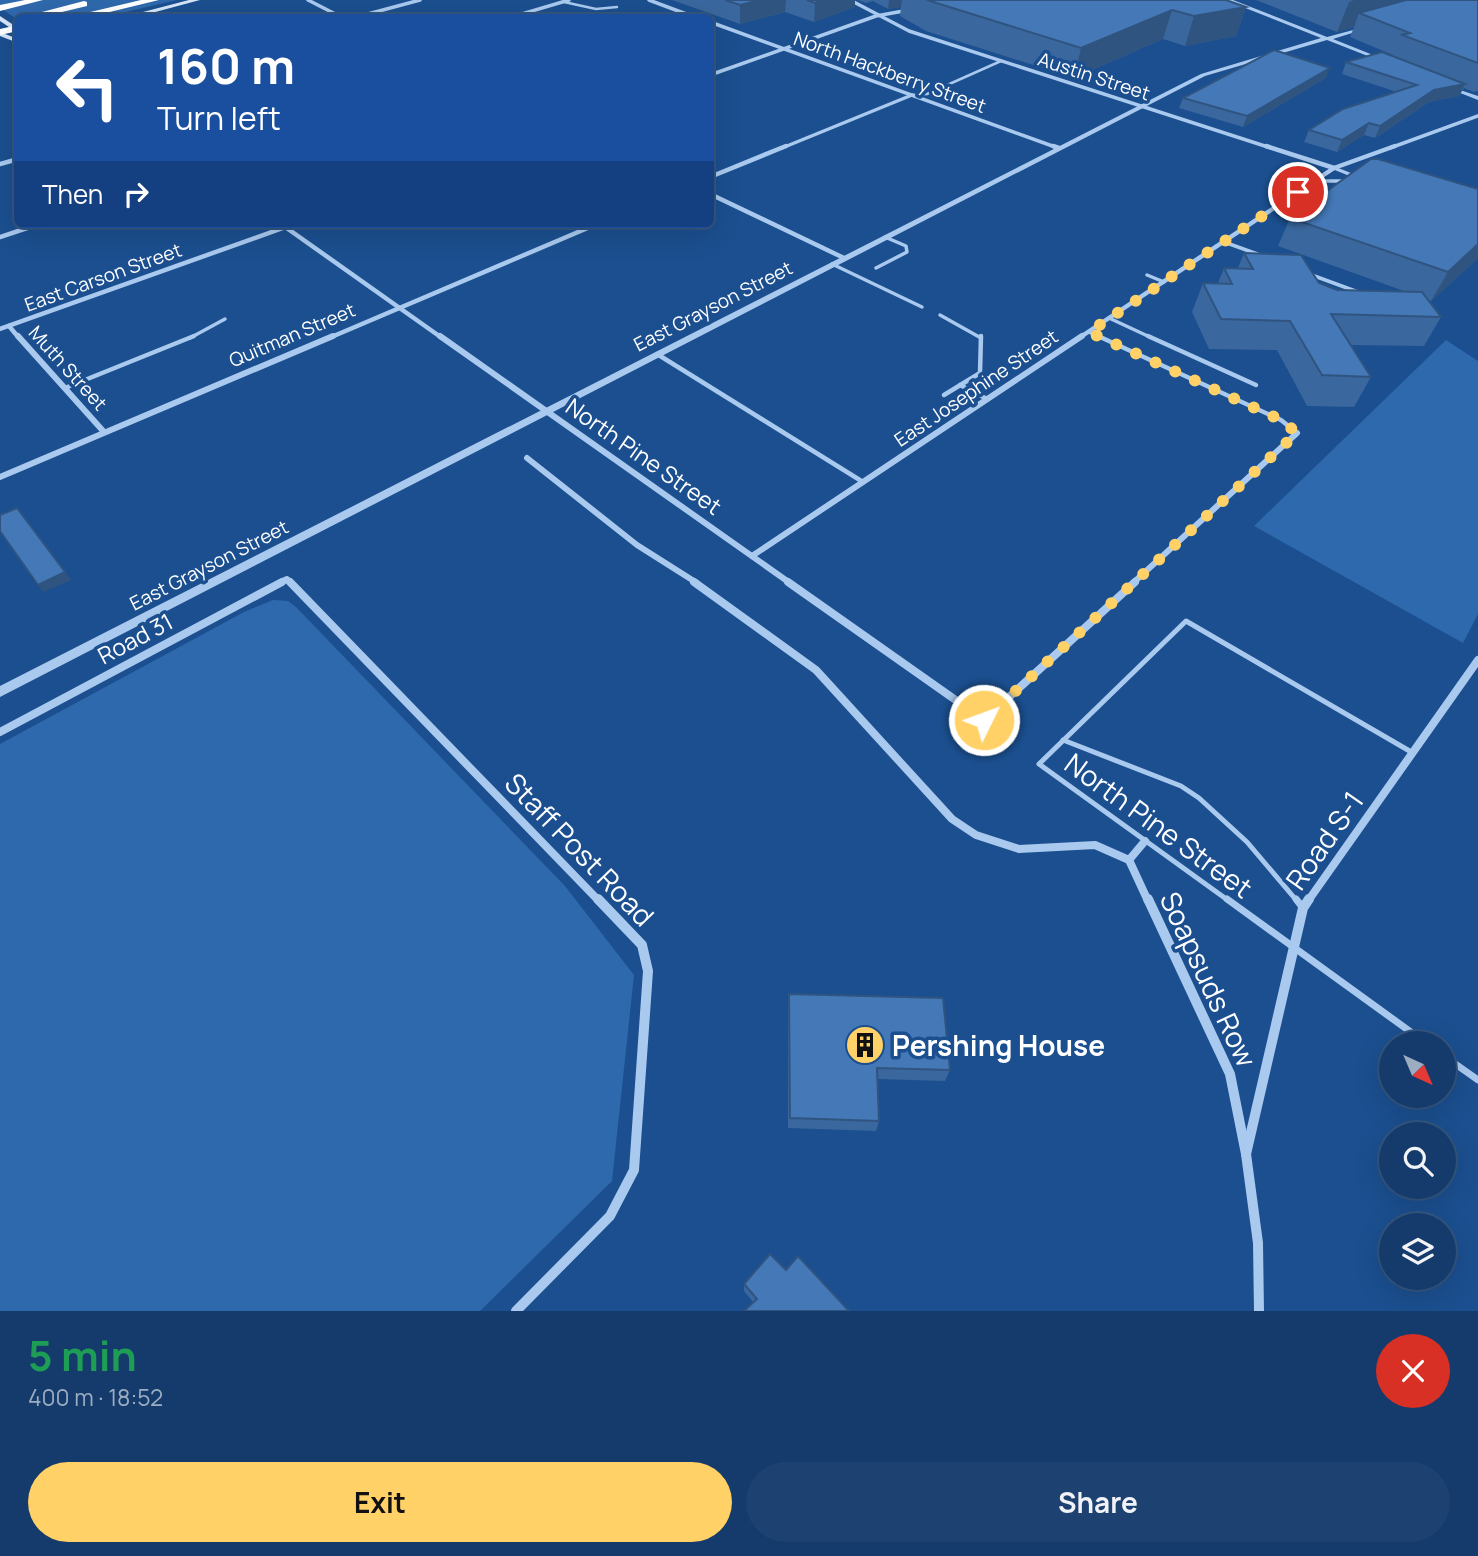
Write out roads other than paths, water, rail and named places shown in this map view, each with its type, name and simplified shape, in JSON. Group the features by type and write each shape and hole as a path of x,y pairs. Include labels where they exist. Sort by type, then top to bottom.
{"highway":[{"path":"0,7 25,0"},
{"path":"0,7 38,0"},
{"path":"88,14 154,0"},
{"path":"40,14 97,1"}],"main road":[{"path":"139,14 197,0"}],"street":[{"path":"308,0 336,14"},
{"path":"368,14 420,0"},
{"path":"520,14 569,0"},
{"path":"649,0 686,14"},
{"name":"Austin Street","path":"850,0 909,31 1334,168"},
{"path":"1228,0 1389,63"},
{"path":"714,74 876,16 916,9"},
{"name":"North Hackberry Street","path":"714,23 1059,148"},
{"name":"East Grayson Street","path":"0,692 1203,75 1375,24"},
{"path":"1440,83 1478,99"},
{"path":"714,175 912,95"},
{"name":"East Josephine Street","path":"752,556 1334,168 1478,116"},
{"path":"714,196 844,258"},
{"path":"0,237 27,228"},
{"name":"East Carson Street","path":"0,329 276,228"},
{"name":"North Pine Street","path":"288,228 984,720 1297,433"},
{"name":"Quitman Street","path":"0,477 587,228"},
{"name":"Muth Street","path":"9,326 104,432"},
{"path":"527,458 637,545 722,599 816,670 952,819 976,835 1019,849 1095,845 1129,860 1145,841"},
{"name":"Road 31","path":"0,732 287,579"},
{"name":"Staff Post Road","path":"287,579 642,945 648,971 634,1170 610,1216 516,1311"},
{"name":"Road S-1","path":"1247,1154 1303,908 1476,666"},
{"name":"Soapsuds Row","path":"1129,860 1230,1074 1247,1154 1258,1243 1259,1311"}],"lane":[{"path":"564,2 596,9 617,7"},
{"path":"674,14 681,12"},
{"path":"912,95 927,94 1001,61"},
{"path":"714,70 720,72"},
{"path":"1353,162 1358,168"},
{"path":"1334,168 1357,177"},
{"path":"1315,181 1361,181"},
{"path":"876,268 907,252 905,246 886,237"},
{"path":"1224,242 1270,259"},
{"path":"832,264 922,307"},
{"path":"1308,274 1360,293"},
{"path":"1147,275 1164,282"},
{"path":"940,316 981,337 979,373 944,395"},
{"path":"1109,318 1256,385"},
{"path":"65,388 192,337 225,319"},
{"path":"1089,332 1281,420 1297,433"},
{"path":"657,354 863,482"},
{"path":"960,385 987,399"},
{"path":"1303,908 1219,813 1196,794 1063,740 1186,621 1413,753"},
{"name":"North Pine Street","path":"1063,740 1038,764 1409,1031"},
{"path":"1456,1064 1478,1080"}],"place":[{"name":"Pershing House","path":"865,1045"}]}
